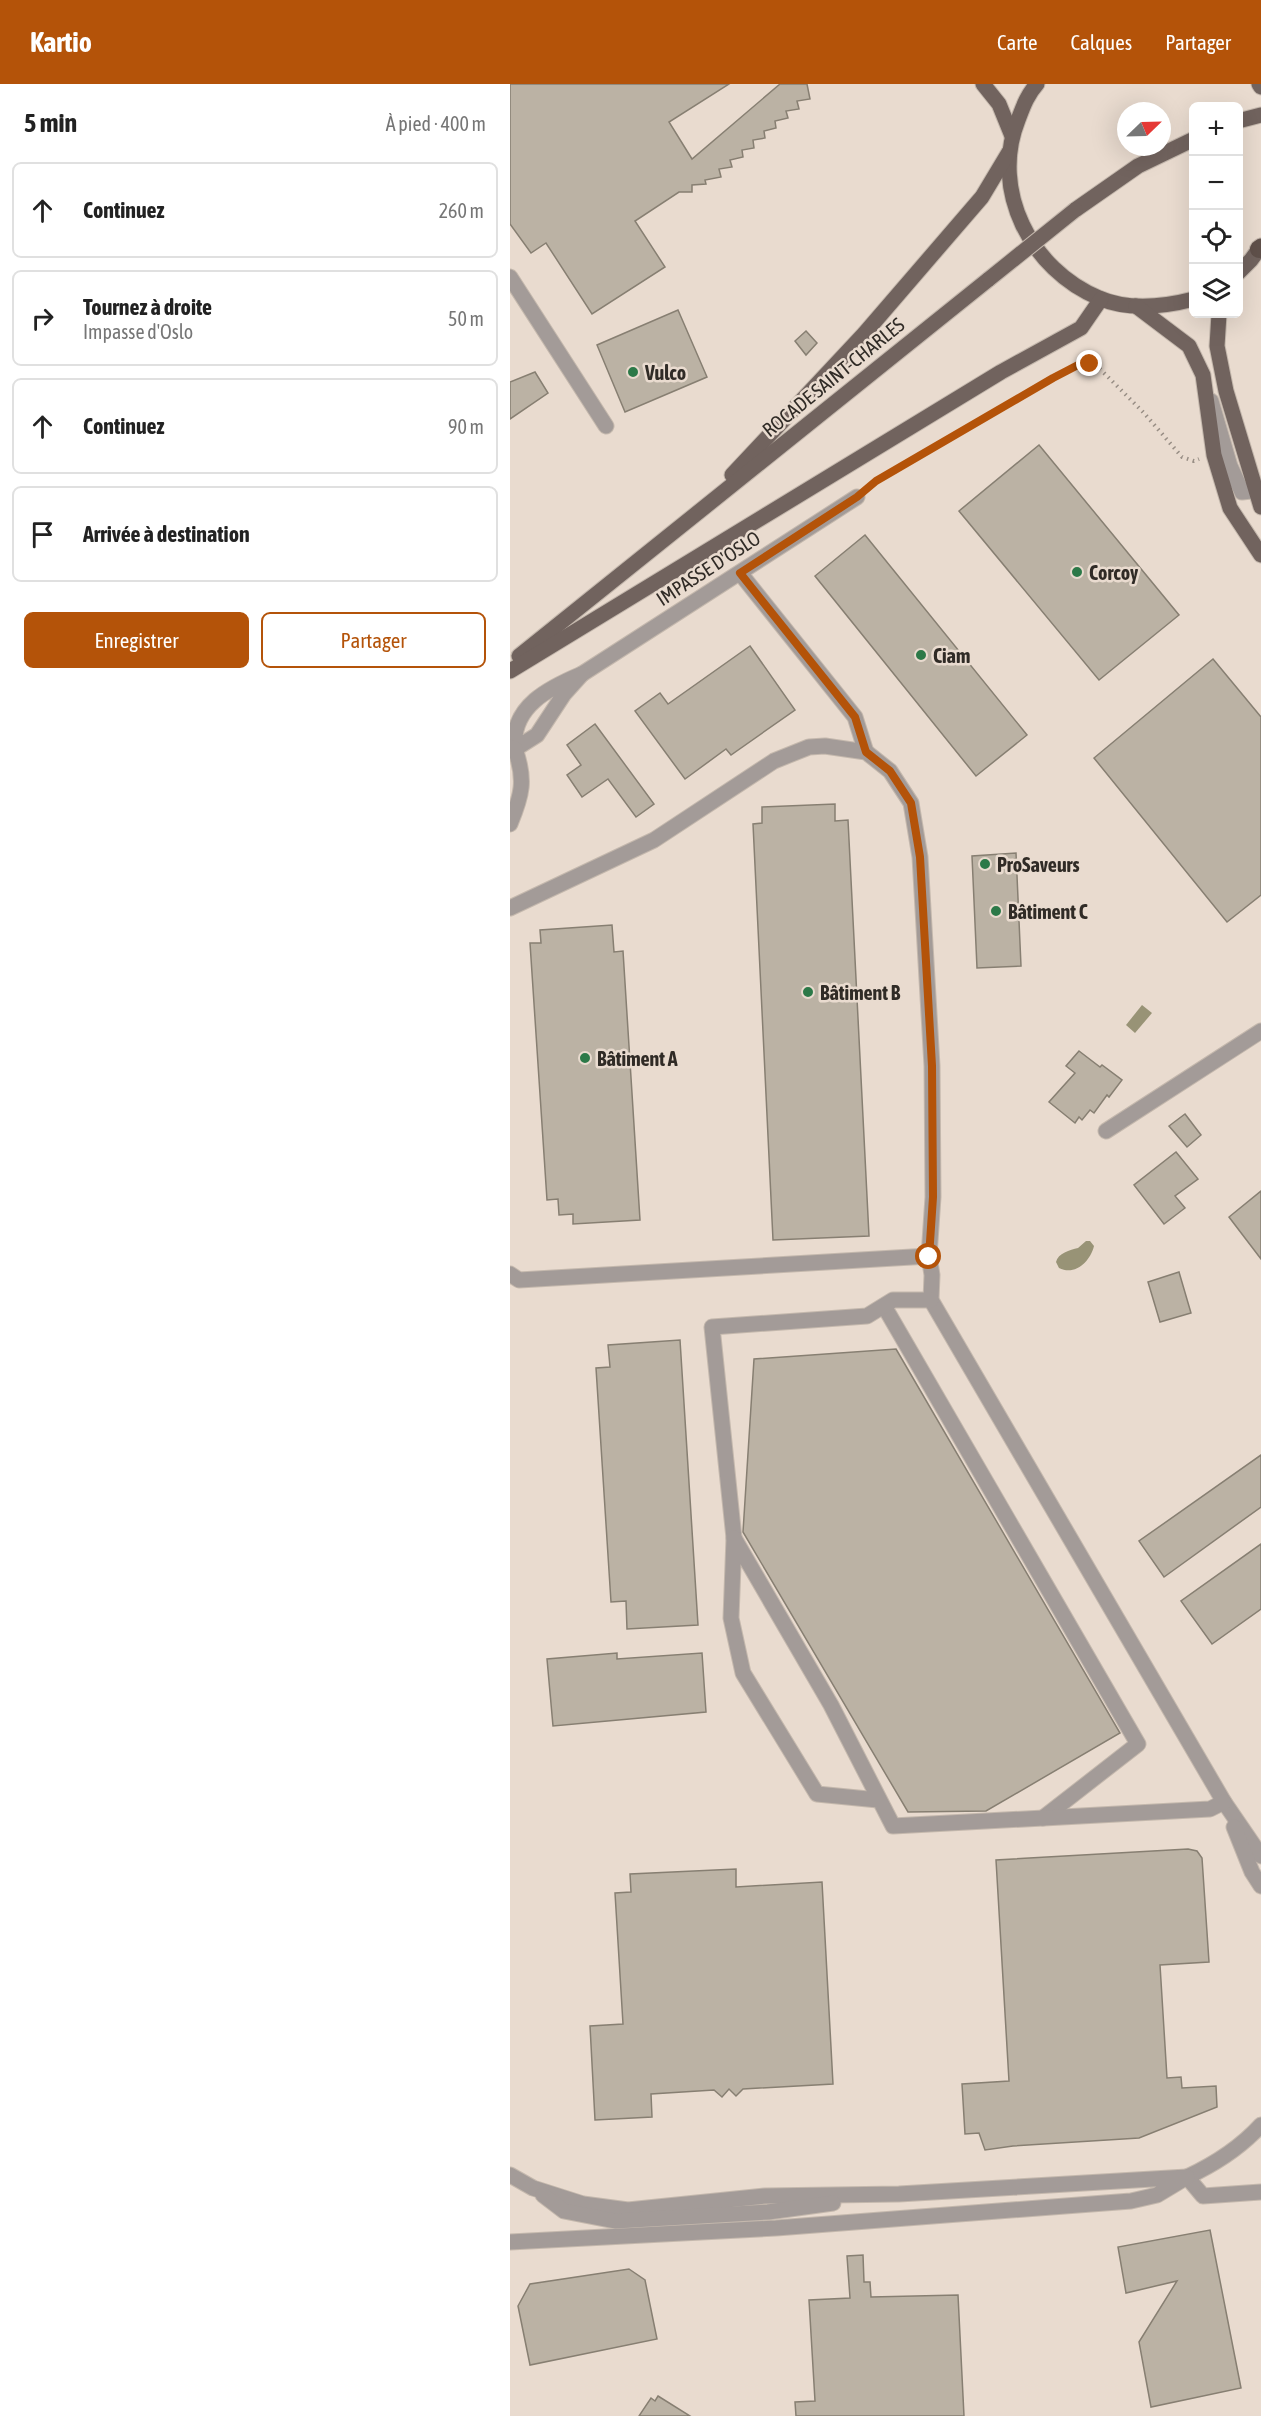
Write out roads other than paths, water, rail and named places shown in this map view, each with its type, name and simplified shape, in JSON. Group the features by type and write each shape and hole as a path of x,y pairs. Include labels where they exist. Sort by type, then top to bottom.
{"main road":[{"path":"983,84 999,104 1012,136"},
{"path":"1037,84 1028,94 1012,136 1009,152 1009,183 1015,209 1025,232 1039,253 1079,288 1101,299 1136,306 1166,306 1189,300"},
{"path":"1243,121 1261,115"},
{"name":"ROCADE SAINT-CHARLES","path":"510,664 1075,210 1138,166 1189,141"},
{"path":"686,522 778,428 864,334 982,197 1009,152"},
{"path":"1243,268 1261,248"},
{"path":"510,671 1001,372 1080,328 1101,299"},
{"path":"1136,306 1189,346 1203,375 1214,455 1230,508 1261,555"},
{"path":"1220,318 1217,346 1226,391 1258,490 1261,507"}],"street":[{"path":"510,277 606,426"},
{"path":"1203,375 1230,466 1242,492 1258,490"},
{"name":"IMPASSE D'OSLO","path":"582,674 857,497"},
{"path":"740,573 855,717 866,752"},
{"path":"512,748 537,735 564,694 582,674"},
{"path":"510,824 522,795 522,768 512,748 512,738 519,715 546,690 582,674"},
{"path":"510,908 654,840 774,760 809,747 866,752 890,771 911,803 920,857 932,1066 933,1197 929,1257 932,1275 931,1300 1224,1802 1261,1856"},
{"path":"1106,1131 1261,1031"},
{"path":"510,1274 519,1280 929,1257"},
{"path":"878,1800 817,1794 743,1673 731,1618 734,1538 712,1327 867,1316 893,1300 931,1300"},
{"path":"884,1306 1138,1744 1042,1818"},
{"path":"734,1538 831,1705 893,1826 1210,1809 1224,1802"},
{"path":"1224,1802 1261,1835"},
{"path":"1224,1802 1252,1872 1261,1886"},
{"path":"510,2242 776,2228 1131,2201 1157,2195 1217,2163 1261,2125"},
{"path":"510,2175 533,2188 583,2204 628,2210 765,2196 898,2194 1187,2177"},
{"path":"1187,2177 1203,2196 1261,2192"}],"place":[{"name":"Vulco","path":"633,372"},
{"name":"Corcoy","path":"1077,572"},
{"name":"Ciam","path":"921,655"},
{"name":"ProSaveurs","path":"985,864"},
{"name":"Bâtiment C","path":"996,911"},
{"name":"Bâtiment B","path":"808,992"},
{"name":"Bâtiment A","path":"585,1058"}]}
